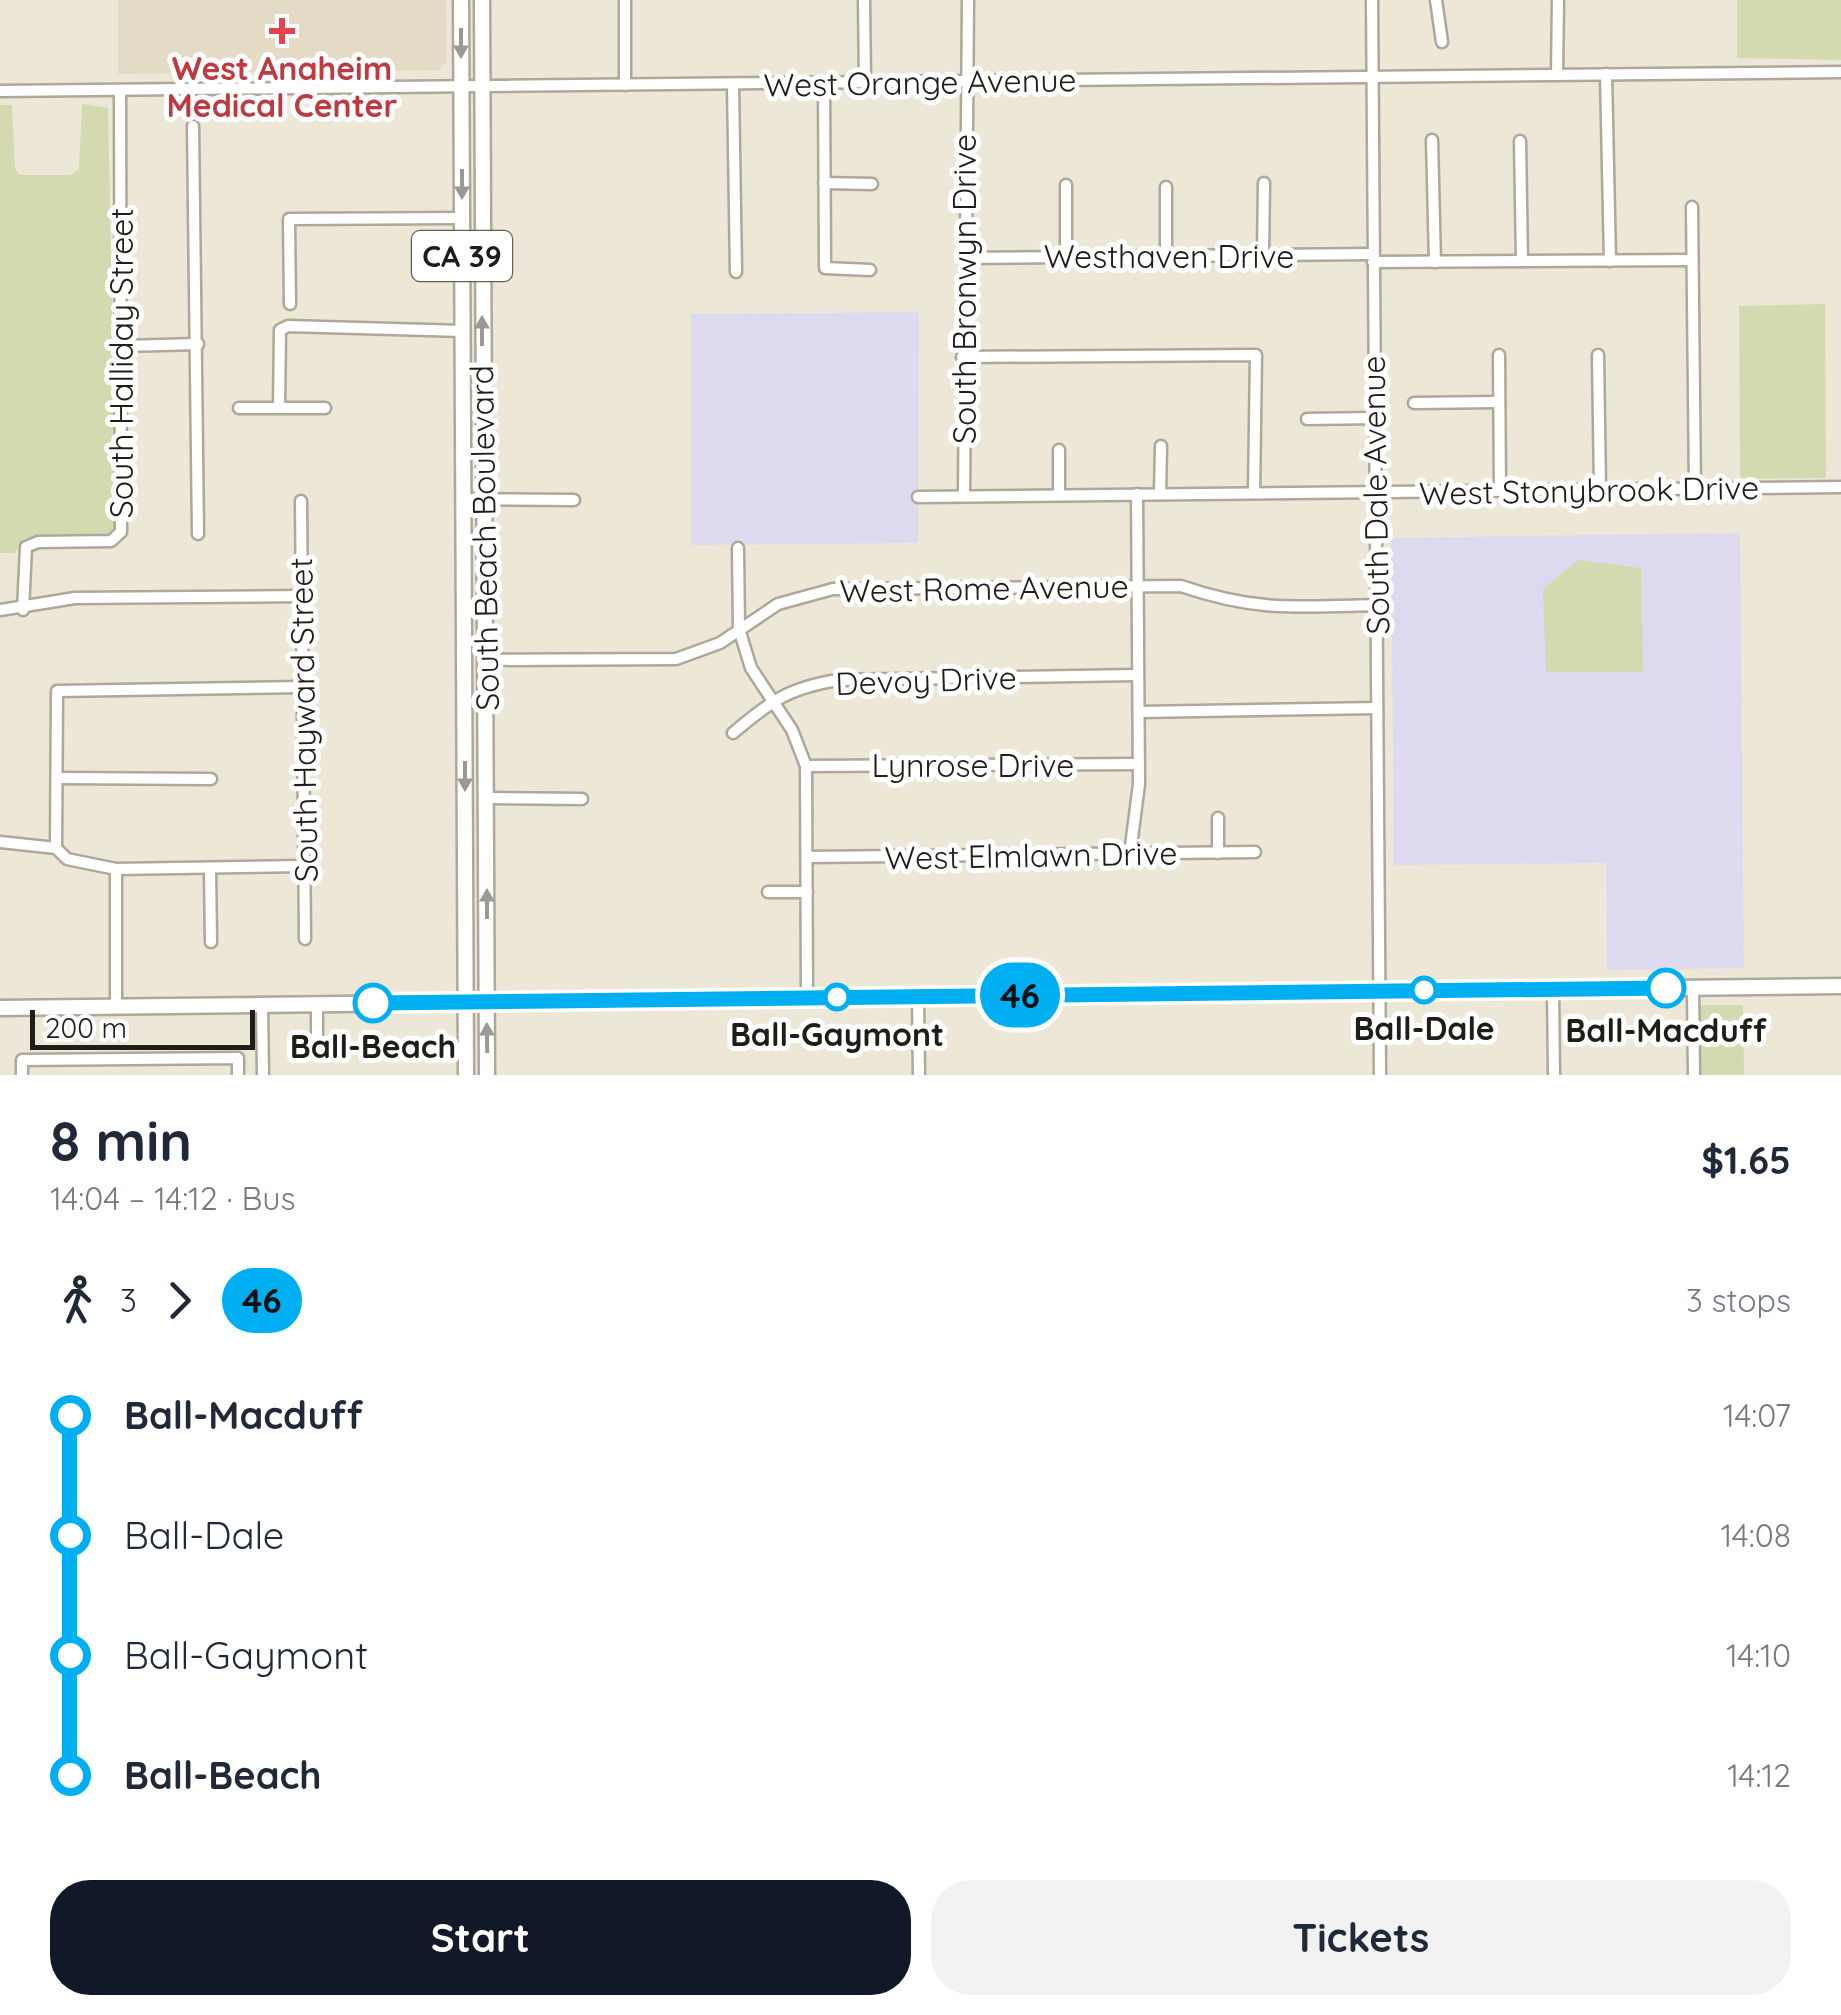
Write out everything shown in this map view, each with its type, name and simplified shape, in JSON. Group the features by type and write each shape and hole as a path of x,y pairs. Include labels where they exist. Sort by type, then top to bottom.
{"main road":[{"name":"South Beach Boulevard","path":"461,0 466,1075"},
{"name":"South Beach Boulevard","path":"482,0 487,1075"},
{"path":"0,1008 1841,986"}],"street":[{"path":"625,0 625,85"},
{"path":"864,0 865,82"},
{"name":"South Bronwyn Drive","path":"964,496 962,357 968,0"},
{"name":"South Dale Avenue","path":"1372,0 1380,1075"},
{"path":"1436,0 1442,42"},
{"path":"1557,75 1558,0"},
{"name":"West Orange Avenue","path":"0,91 1841,72"},
{"path":"1606,74 1610,261"},
{"path":"824,83 825,268 870,270"},
{"path":"733,84 736,272"},
{"name":"South Halliday Street","path":"23,610 26,547 38,542 111,541 120,536 124,346 120,90"},
{"path":"193,126 198,534"},
{"path":"1432,140 1435,262"},
{"path":"1520,141 1522,261"},
{"path":"824,183 872,184"},
{"path":"1263,255 1264,183"},
{"path":"1066,185 1066,257"},
{"path":"1166,187 1166,256"},
{"path":"1692,207 1695,489"},
{"path":"290,304 288,220 462,218"},
{"name":"Westhaven Drive","path":"966,258 1263,255 1435,262 1692,260"},
{"path":"280,408 280,330 288,326 463,331"},
{"path":"124,346 198,344"},
{"path":"962,357 1256,355 1254,493"},
{"path":"1500,355 1500,491"},
{"path":"1598,355 1600,490"},
{"path":"1414,403 1497,402"},
{"path":"239,408 325,408"},
{"path":"1307,418 1374,418"},
{"path":"1160,494 1161,446"},
{"path":"1059,495 1060,450"},
{"name":"West Stonybrook Drive","path":"918,496 1841,488"},
{"path":"1130,854 1139,764 1137,494"},
{"path":"465,498 574,500"},
{"name":"South Hayward Street","path":"301,501 305,939"},
{"path":"738,548 739,629 751,668 773,700 806,766 807,997"},
{"name":"West Rome Avenue","path":"484,660 676,659 720,642 778,604 833,589 1180,586 1231,604 1266,608 1376,604"},
{"path":"0,610 23,610 75,598 302,596"},
{"name":"Devoy Drive","path":"733,733 773,700 799,686 838,680 1136,675"},
{"path":"302,687 57,690 56,848 65,862 116,869 304,866"},
{"path":"1139,712 1377,708"},
{"name":"Lynrose Drive","path":"806,766 1139,764"},
{"path":"58,778 211,780"},
{"path":"487,798 582,799"},
{"path":"1218,818 1218,853"},
{"path":"0,842 56,848"},
{"name":"West Elmlawn Drive","path":"808,857 1255,852"},
{"path":"116,869 116,1006"},
{"path":"210,869 211,942"},
{"path":"768,892 808,892"},
{"path":"1693,988 1694,1075"},
{"path":"1553,989 1554,1075"},
{"path":"918,996 919,1075"},
{"path":"316,1003 317,1050"},
{"path":"262,1004 262,1075"},
{"path":"22,1075 22,1060 238,1058 238,1075"}],"shaded area":[{"name":"West Anaheim Medical Center","path":"118,0 446,0 447,61 439,70 118,74"},
{"path":"919,312 918,543 691,545 691,314"},
{"path":"1740,533 1744,968 1607,970 1606,863 1394,865 1391,538"}],"green space":[{"path":"1737,0 1841,0 1841,60 1737,58"},
{"path":"82,104 108,108 117,534 24,538 15,553 0,553 0,105 12,105 15,169 20,175 71,175 79,169"},
{"path":"1825,304 1826,478 1740,479 1739,306"},
{"path":"1578,560 1641,568 1643,672 1546,672 1543,589"},
{"path":"1698,1005 1743,1005 1744,1075 1699,1075"}],"bus line":[{"name":"46","path":"373,1003 1666,988"}],"place":[{"name":"West Anaheim Medical Center","path":"282,31"},
{"name":"Ball-Macduff","path":"1666,988"},
{"name":"Ball-Dale","path":"1424,990"},
{"name":"Ball-Gaymont","path":"837,997"},
{"name":"Ball-Beach","path":"373,1003"}]}
